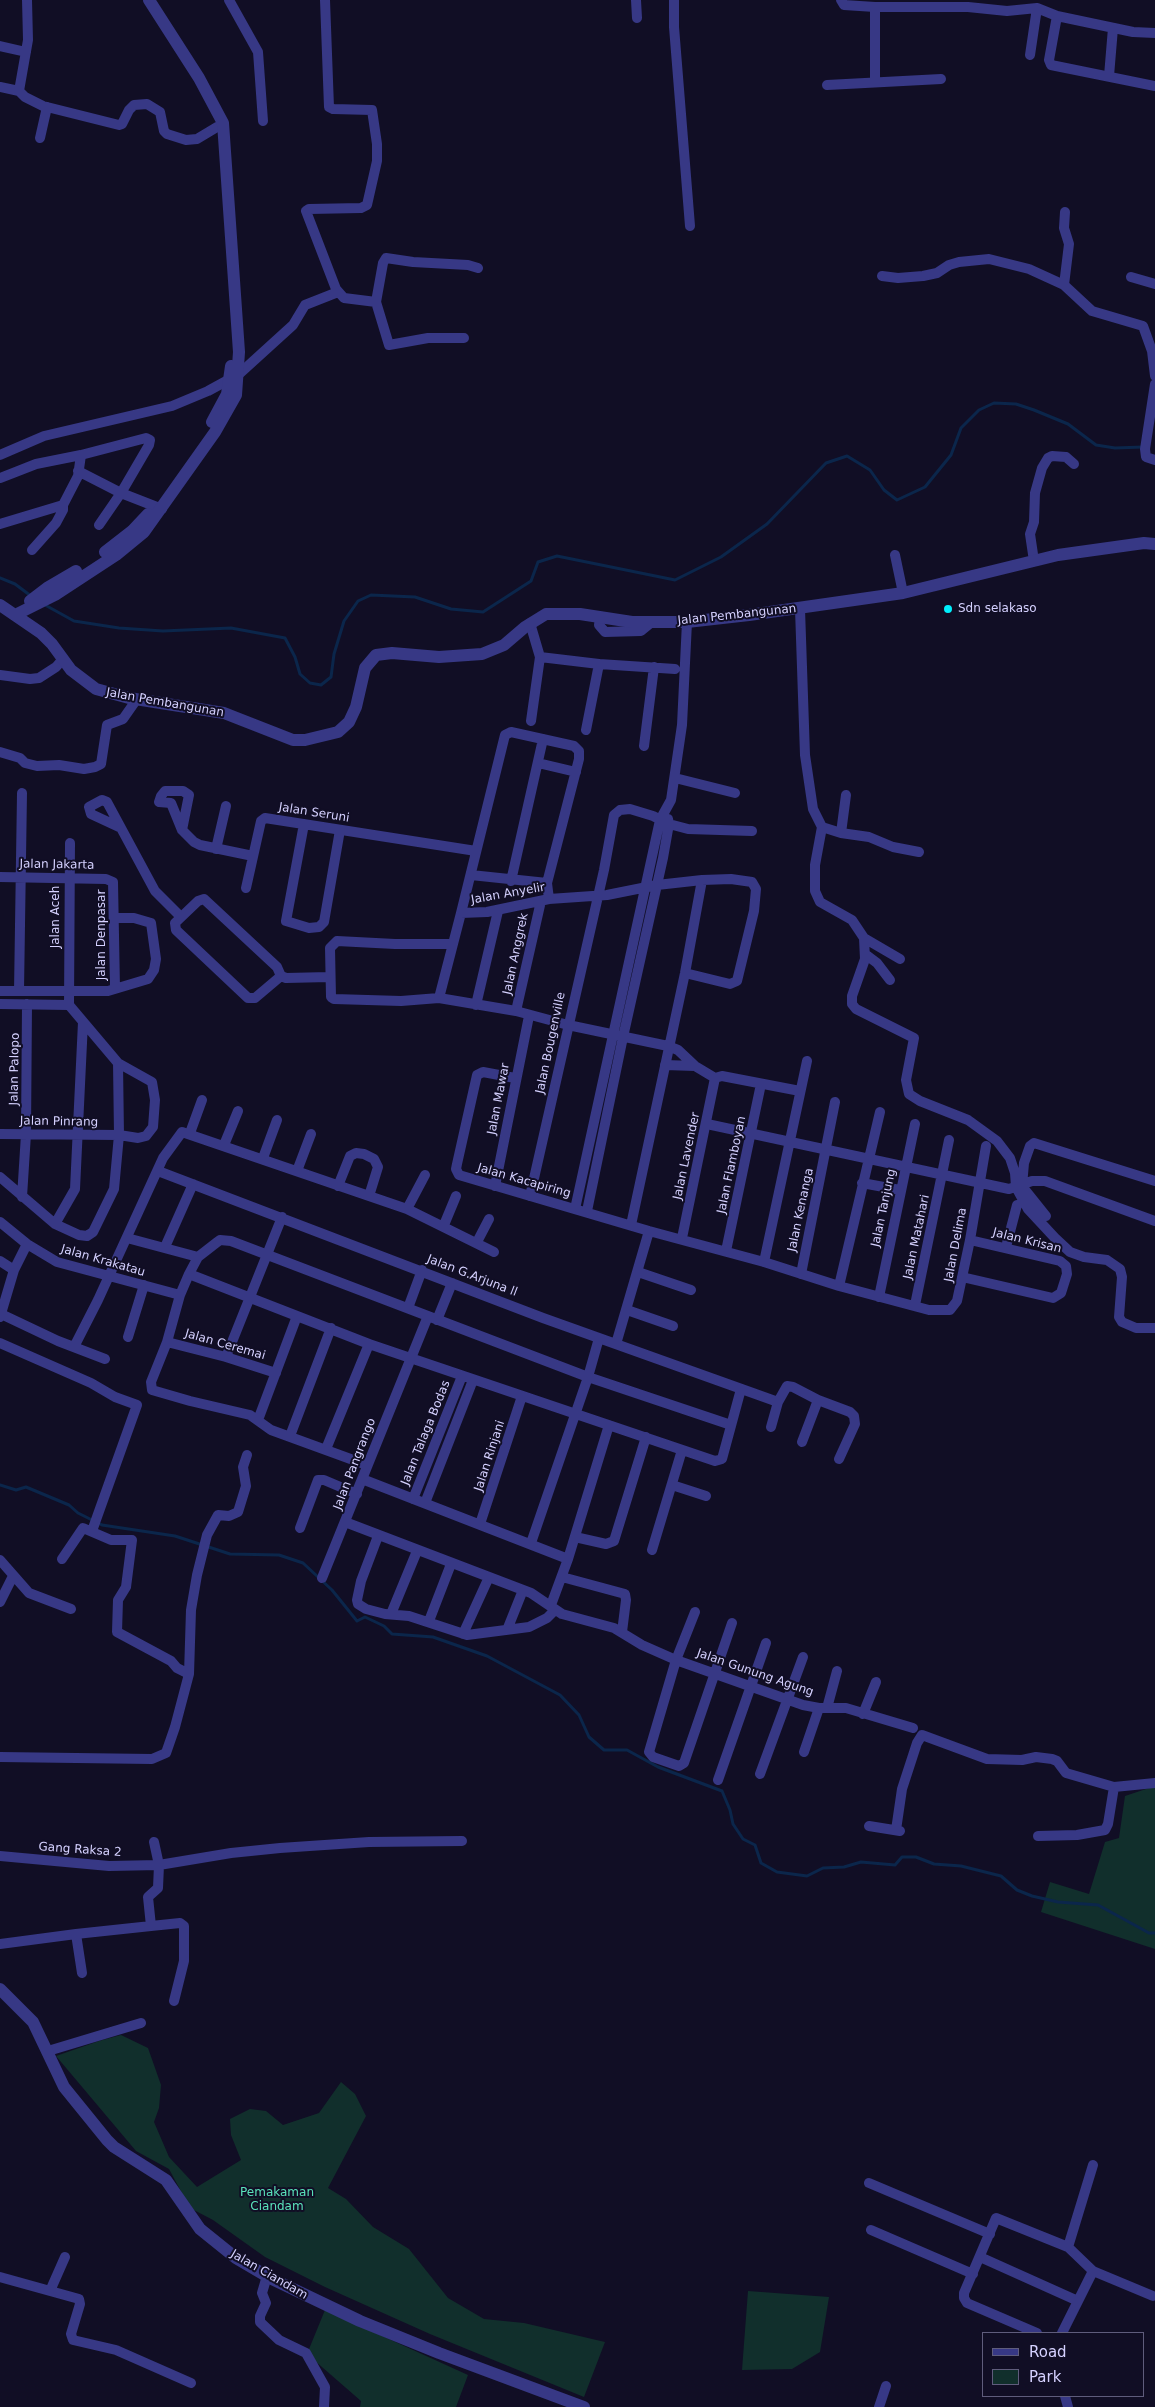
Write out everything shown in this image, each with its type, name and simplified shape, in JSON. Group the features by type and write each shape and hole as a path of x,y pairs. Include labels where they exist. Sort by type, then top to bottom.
{"street":[{"path":"19,91 26,52 28,0"},
{"path":"141,0 220,127"},
{"path":"9,611 26,607 41,598 47,588 116,545 158,507 214,419 234,377 231,354 220,127 214,103 149,0"},
{"path":"229,0 258,52 263,121"},
{"path":"325,0 329,107 333,109 372,110 377,144 376,161 367,205 362,208 309,209 306,211 338,292 344,298 376,302"},
{"path":"636,0 637,18"},
{"path":"674,0 674,27 690,226"},
{"path":"841,0 844,5 875,7 968,7 1007,11 1038,8 1057,16 1113,28 1155,33"},
{"path":"875,7 875,81"},
{"path":"1030,55 1038,8"},
{"path":"1057,16 1049,60 1051,65 1155,86"},
{"path":"1109,76 1113,28"},
{"path":"0,46 26,52"},
{"path":"827,85 940,78"},
{"path":"0,88 19,91 31,101 47,107 119,124 122,124 129,110 134,105 147,104 160,112 164,131 167,134 186,140 197,140 220,127"},
{"path":"40,138 47,107"},
{"path":"1064,285 1069,244 1064,228 1065,212"},
{"path":"464,338 428,338 389,345 376,302 383,262 386,258 404,262 440,263 478,268"},
{"path":"882,276 898,278 923,276 937,273 959,262 989,260 1029,269 1064,285 1092,311 1143,326 1155,334"},
{"path":"1131,277 1155,284"},
{"path":"0,455 44,436 172,406 208,391 234,377 293,325 305,305 338,292"},
{"path":"1143,326 1152,351 1155,376"},
{"path":"1155,384 1146,457 1155,460"},
{"path":"1147,437 1155,425"},
{"path":"0,478 36,464 81,456 146,438 150,440 149,445 121,493 99,525"},
{"path":"32,550 56,523 78,471 81,456"},
{"path":"1034,561 1030,534 1034,522 1035,493 1042,468 1048,458 1052,456 1066,457 1074,464"},
{"path":"78,471 121,493 158,507"},
{"path":"0,524 64,505"},
{"name":"Jalan Pembangunan","path":"9,611 46,638 77,676 96,689 137,699 224,712 292,740 320,738 338,732 349,722 353,716 365,668 376,655 392,652 439,658 482,654 510,641 530,622 540,616 555,612 627,622 687,622 800,609 903,593 1068,554 1155,544"},
{"path":"895,555 903,593"},
{"path":"800,609 807,774 813,809 822,827 815,865 815,892 820,902 852,920 864,938 900,959"},
{"path":"530,622 540,657 531,721"},
{"path":"587,1212 595,1145 629,984 632,941 675,778 682,725 687,622"},
{"path":"540,657 599,664 675,669"},
{"path":"0,675 30,679 39,678 56,667 63,659"},
{"path":"586,730 599,664"},
{"path":"644,746 654,667"},
{"path":"0,752 20,758 25,763 36,766 59,765 84,769 95,767 101,764 107,725 123,719 137,699"},
{"path":"463,906 505,735 514,732 543,738 511,881"},
{"name":"Jalan Anggrek","path":"516,1012 580,756 577,748 543,738"},
{"path":"538,763 576,772"},
{"path":"675,778 735,793"},
{"path":"19,991 22,793"},
{"path":"841,833 846,795"},
{"path":"216,849 226,806"},
{"name":"Jalan Bougenville","path":"530,1196 597,896 612,819 616,812 630,809 653,816 664,822"},
{"name":"Jalan Seruni","path":"253,856 263,819 476,851"},
{"path":"664,822 688,829 752,831"},
{"path":"629,984 644,943 657,885 664,822"},
{"path":"304,824 286,922 309,928 319,927 324,922 340,830"},
{"path":"119,827 155,892 181,917"},
{"path":"822,827 841,833 869,837 894,847 918,852"},
{"path":"182,830 200,845 253,856 246,888"},
{"name":"Jalan Aceh","path":"69,1005 68,878 70,844"},
{"path":"471,875 511,881 546,893"},
{"name":"Jalan Jakarta","path":"0,877 106,879 113,882"},
{"name":"Jalan Anyelir","path":"439,998 463,906 498,911 546,893 597,896 657,885 702,880 731,878 752,882 756,889 754,911 740,976 736,982 730,984 685,973"},
{"path":"631,1225 685,973 702,880"},
{"name":"Jalan Denpasar","path":"113,882 115,988"},
{"path":"281,976 255,998 248,998 176,930 175,923 198,901 204,899 277,967 281,976 286,978 329,977"},
{"path":"476,1005 498,911"},
{"path":"0,991 108,991 148,980 154,970 156,959 150,921 115,918"},
{"path":"864,938 865,954 863,967 852,996 853,1007 914,1038 906,1080 909,1094 920,1101 961,1117 988,1133 1010,1158 1028,1209 1067,1250 1084,1257 1106,1260 1117,1266 1122,1277 1118,1308 1119,1317 1122,1322 1136,1328 1155,1328"},
{"path":"452,944 395,944 337,940 330,948 330,994 334,999 401,1001 439,998 516,1012 668,1046 678,1050 695,1066 715,1078 722,1076 800,1091"},
{"path":"632,941 644,943"},
{"path":"865,954 877,963 890,980"},
{"path":"0,1004 69,1005 118,1063 118,1135 114,1189 97,1227 90,1234 79,1235 55,1224 0,1177"},
{"name":"Jalan Palopo","path":"22,1197 26,1134 27,1004"},
{"name":"Jalan Mawar","path":"495,1186 515,1078 529,1016"},
{"path":"55,1224 76,1189 83,1022"},
{"path":"764,1262 807,1061"},
{"name":"Jalan Pinrang","path":"0,1134 118,1135 138,1138 150,1132 155,1119 156,1100 154,1087 149,1079 118,1063"},
{"path":"664,1065 695,1066"},
{"name":"Jalan Kacapiring","path":"515,1078 483,1072 477,1075 456,1169 459,1175 649,1231 682,1238 839,1286 915,1305"},
{"name":"Jalan Lavender","path":"682,1238 715,1078"},
{"name":"Jalan Flamboyan","path":"726,1251 761,1084"},
{"path":"190,1133 202,1100"},
{"name":"Jalan Kenanga","path":"801,1274 835,1102"},
{"path":"224,1145 238,1111"},
{"path":"839,1286 880,1112"},
{"path":"263,1158 277,1120"},
{"path":"707,1124 1009,1189 1032,1181 1045,1181 1155,1220"},
{"name":"Jalan Tanjung","path":"879,1296 915,1124"},
{"path":"74,1347 110,1276 158,1170 182,1132 190,1133 407,1209 444,1225 494,1252"},
{"path":"297,1171 312,1134"},
{"name":"Jalan Matahari","path":"915,1305 949,1140"},
{"path":"1019,1187 1030,1146 1036,1143 1155,1181"},
{"path":"576,1209 595,1145"},
{"name":"Jalan Delima","path":"915,1305 929,1310 950,1310 957,1302 986,1146"},
{"path":"338,1186 350,1156 356,1153 364,1154 374,1159 378,1166 369,1196"},
{"name":"Jalan G.Arjuna ll","path":"158,1170 452,1283 778,1402"},
{"path":"407,1209 425,1175"},
{"path":"862,1183 900,1190"},
{"path":"165,1248 193,1184"},
{"path":"1019,1187 1046,1216"},
{"path":"444,1225 456,1196"},
{"path":"1006,1247 1017,1205"},
{"path":"226,1357 282,1217"},
{"path":"477,1242 489,1219"},
{"name":"Jalan Krakatau","path":"0,1222 27,1244 57,1262 180,1295"},
{"path":"616,1344 649,1231"},
{"path":"127,1238 198,1257"},
{"path":"367,1465 266,1428 258,1420 246,1414 190,1402 152,1390 151,1382 167,1342 180,1295 189,1274 198,1257 216,1243 225,1240 266,1254 588,1378 731,1425"},
{"name":"Jalan Krisan","path":"962,1277 1052,1298 1059,1296 1067,1272 1064,1264 1006,1247 970,1240"},
{"path":"27,1244 14,1270 0,1315 105,1359"},
{"path":"0,1260 14,1270"},
{"path":"408,1308 422,1270"},
{"path":"638,1272 691,1290"},
{"path":"189,1274 369,1344 682,1450 720,1461 741,1389"},
{"name":"Jalan Pangrango","path":"322,1578 411,1358 452,1283"},
{"path":"128,1337 144,1285"},
{"path":"627,1310 673,1326"},
{"path":"258,1420 297,1316"},
{"path":"290,1436 331,1328"},
{"path":"531,1543 588,1378 599,1338"},
{"name":"Jalan Ceremai","path":"167,1342 276,1372"},
{"path":"0,1343 137,1405 92,1532"},
{"path":"326,1449 369,1344"},
{"name":"Jalan Talaga Bodas","path":"413,1499 462,1376"},
{"path":"425,1504 473,1380"},
{"path":"771,1427 778,1402 784,1389 788,1386 850,1412 855,1419 855,1424 839,1459"},
{"name":"Jalan Rinjani","path":"480,1524 522,1396"},
{"path":"802,1442 818,1400"},
{"path":"378,1536 361,1581 357,1600 358,1604 366,1609 429,1621 463,1634 507,1630 536,1624 548,1618 553,1608 608,1425"},
{"path":"575,1537 606,1544 614,1541 646,1437"},
{"path":"436,1442 447,1446"},
{"path":"652,1550 682,1450"},
{"path":"0,1757 152,1759 160,1757 168,1748 189,1674 191,1610 199,1567 213,1522 218,1515 229,1516 238,1512 246,1486 243,1467 247,1455"},
{"path":"362,1479 568,1558"},
{"path":"300,1528 318,1480 324,1480 356,1494"},
{"path":"672,1485 706,1496"},
{"name":"Jalan Gunung Agung","path":"345,1522 523,1590 541,1598 553,1608 568,1616 622,1632 642,1645 676,1660 752,1685 787,1699 823,1708 846,1708 987,1759 1022,1760 1036,1756 1058,1761 1066,1773 1114,1787 1155,1784"},
{"path":"62,1559 82,1528 111,1540 130,1539 132,1541 126,1587 118,1600 117,1632 171,1661 177,1668 189,1674"},
{"path":"391,1614 417,1550"},
{"path":"0,1560 28,1593 71,1609"},
{"path":"429,1621 451,1564"},
{"path":"0,1602 13,1576"},
{"path":"463,1634 489,1577"},
{"path":"562,1577 625,1594 622,1632"},
{"path":"507,1630 523,1590"},
{"path":"695,1612 676,1660 649,1752 653,1757 679,1766 684,1763 732,1623"},
{"path":"718,1780 766,1643"},
{"path":"760,1774 803,1657"},
{"path":"804,1752 837,1671"},
{"path":"863,1714 876,1682"},
{"path":"868,1826 898,1830 902,1789 916,1732"},
{"path":"1038,1836 1077,1835 1105,1830 1108,1824 1114,1787"},
{"name":"Gang Raksa 2","path":"0,1856 109,1866 159,1865 231,1852 280,1848 370,1842 462,1841"},
{"path":"151,1926 148,1897 157,1891 159,1865 154,1842"},
{"path":"0,1944 180,1923 184,1926 184,1961 174,2001"},
{"path":"76,1934 82,1973"},
{"name":"Jalan Ciandam","path":"0,1989 28,2015 64,2087 107,2140 114,2147 166,2180 192,2220 208,2237 266,2276 312,2299 406,2340 584,2407"},
{"path":"48,2052 140,2023"},
{"path":"1068,2247 1093,2164"},
{"path":"869,2183 990,2234"},
{"path":"1035,2332 967,2303 964,2292 998,2217 1068,2247 1093,2271 1153,2296"},
{"path":"871,2230 973,2274"},
{"path":"50,2291 65,2257"},
{"path":"980,2257 1078,2301"},
{"path":"1062,2332 1093,2271"},
{"path":"266,2276 262,2293 266,2302 260,2316 260,2322 279,2340 306,2353 325,2387 324,2407"},
{"path":"0,2277 80,2300 72,2330 73,2340 116,2350 191,2383"},
{"path":"879,2407 886,2386"}],"green space":[{"path":"1155,1786 1155,1949 1041,1912 1050,1882 1089,1894 1105,1842 1119,1838 1125,1796"},
{"name":"Pemakaman Ciandam","path":"121,2035 148,2048 161,2085 159,2108 154,2122 169,2157 197,2187 241,2160 231,2135 230,2119 250,2109 266,2111 283,2125 319,2113 341,2082 355,2094 366,2116 328,2188 346,2199 373,2227 409,2249 448,2298 484,2319 524,2323 605,2342 584,2397 430,2334 325,2287 265,2257 213,2220 190,2208 169,2169 136,2151 56,2056"},
{"path":"748,2291 829,2297 820,2352 792,2369 742,2370"},
{"path":"325,2310 468,2375 456,2407 360,2407 361,2401 307,2354"}],"waterway":[{"path":"45,605 74,621 119,628 163,631 231,628 285,638 295,657 300,674 310,683 321,685 331,677 334,654 344,621 358,601 371,595 415,597 451,609 483,612 531,581 538,562 557,556 675,580 721,557 767,524 826,463 847,456 870,470 884,490 897,500 925,487 951,455 961,428 979,410 994,403 1016,404 1034,410 1068,424 1096,445 1115,448 1143,447"},
{"path":"0,578 15,584 31,596"},
{"path":"0,1485 16,1490 26,1487 69,1505 78,1513 102,1525 175,1536 230,1554 279,1555 303,1563 332,1590 357,1621 365,1617 384,1626 392,1634 433,1637 487,1656 560,1695 579,1715 589,1737 604,1750 627,1750 658,1767 722,1791 730,1810 733,1824 743,1839 755,1845 761,1863 777,1872 807,1876 823,1868 844,1867 861,1862 895,1865 902,1857 916,1857 934,1864 961,1866 1001,1876 1017,1890 1032,1896 1058,1902 1098,1905 1149,1933 1155,1933"}],"place":[{"name":"Sdn selakaso","path":"948,609"}]}
